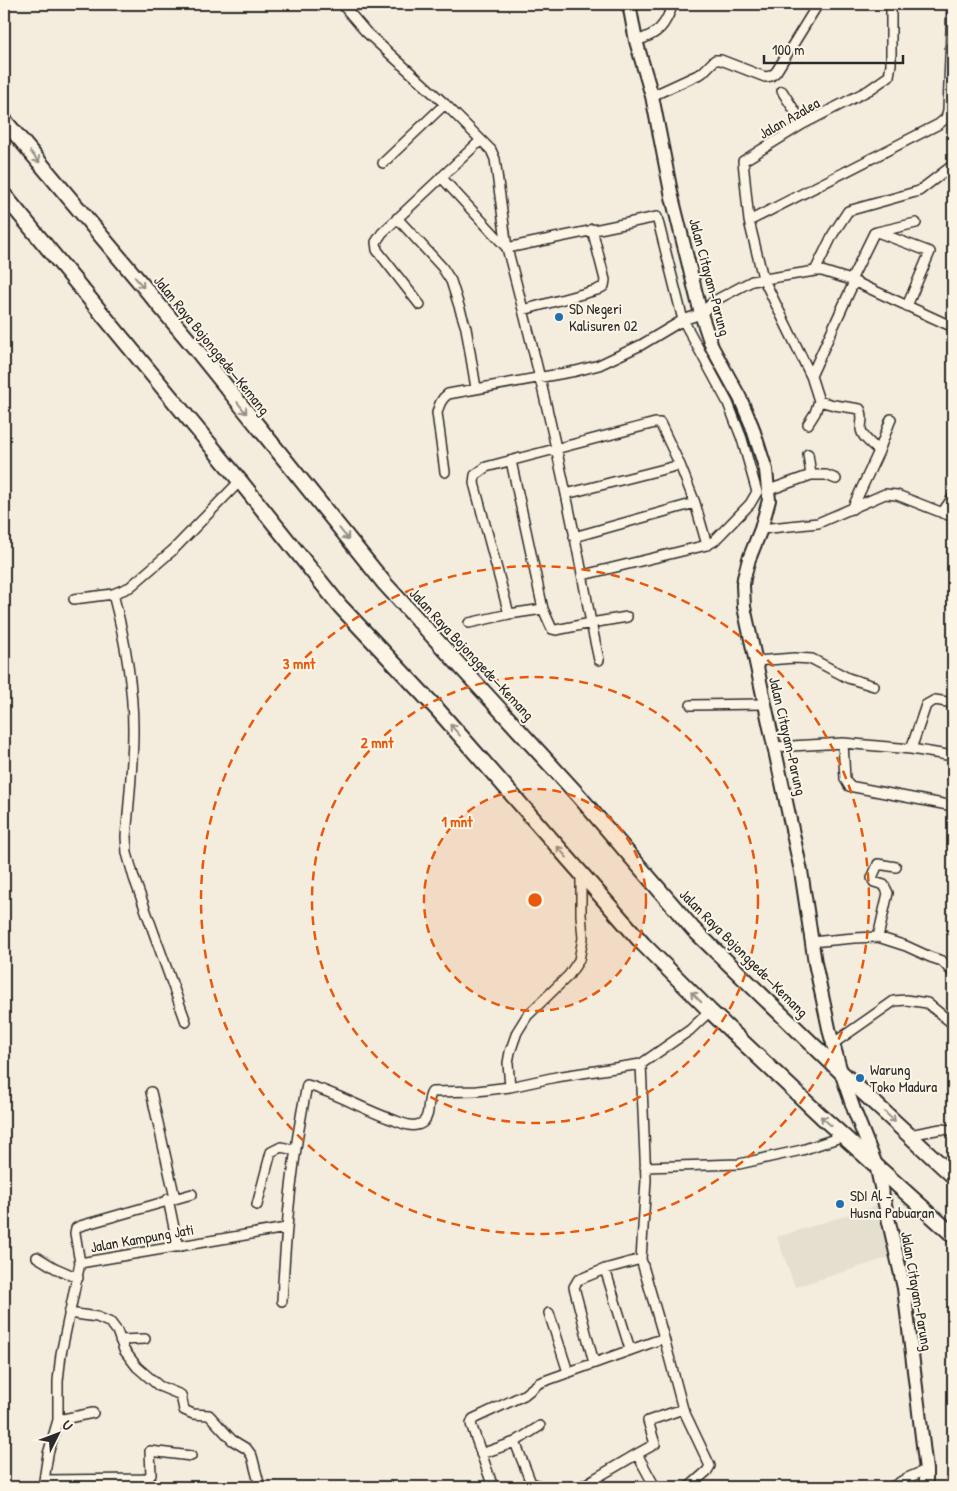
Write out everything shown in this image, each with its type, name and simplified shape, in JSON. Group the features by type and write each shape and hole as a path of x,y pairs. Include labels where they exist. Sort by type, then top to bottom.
{"highway":[{"name":"Jalan Raya Bojonggede—Kemang","path":"4,120 195,348 385,584 571,788 693,929 841,1072 953,1176"},
{"path":"4,195 240,481 340,606 437,710 644,944 710,1011 822,1117 953,1235"}],"main road":[{"name":"Jalan Citayam-Parung","path":"628,4 636,41 652,96 672,197 701,314 712,348 740,398 752,426 766,470 769,500 743,585 744,606 801,871 816,972 841,1072 876,1165 904,1288 926,1470 926,1487"}],"street":[{"path":"342,4 366,32 482,140 491,150 495,159 507,248 540,377 566,494 599,660"},
{"path":"636,41 656,33 668,17 673,4"},
{"path":"652,96 702,73 713,61 718,59 765,77 771,76 776,72 818,4"},
{"name":"Jalan Azalea","path":"820,401 811,376 763,278 749,221 743,161 803,124 868,90 889,76 892,64 891,4"},
{"path":"749,221 939,124 946,118 948,110 952,4"},
{"path":"782,91 803,124"},
{"path":"383,164 445,104"},
{"path":"420,305 377,250 376,242 397,218 482,140"},
{"path":"814,271 833,234 848,212 919,191 953,165"},
{"path":"441,177 507,248"},
{"path":"397,218 442,266 451,282 466,328 476,388"},
{"path":"507,248 592,229 658,218 683,320 728,403 742,439 757,492 750,504 714,541 707,545 583,576"},
{"path":"811,376 874,233 916,223"},
{"path":"523,310 597,290 604,286 605,280 592,229"},
{"path":"878,232 930,252 907,306"},
{"path":"445,472 437,413 441,400 448,394 576,372 611,360 641,346 683,320 701,314 714,301 752,281 822,271 853,281 953,326"},
{"path":"808,424 820,401 860,409 862,413 862,432 866,439 879,451"},
{"path":"852,509 879,451 891,419"},
{"path":"509,614 474,479 483,469 658,422 662,424 680,465 707,545"},
{"path":"808,454 811,475"},
{"path":"511,461 543,609 550,627 553,630 627,617"},
{"path":"566,494 680,465"},
{"path":"769,490 811,475 826,475 836,479"},
{"path":"74,600 113,594 130,586 158,565 240,481"},
{"path":"761,529 818,523 880,495 891,494 953,517"},
{"path":"942,513 953,497"},
{"path":"574,537 694,503"},
{"path":"113,594 120,620 132,691 133,731 126,837 127,853 186,1022"},
{"path":"470,623 543,609"},
{"path":"755,661 794,658 812,659 848,678 874,686"},
{"path":"911,749 926,705 935,700 953,703"},
{"path":"691,705 764,704"},
{"path":"843,743 845,779 849,786 953,806"},
{"path":"774,747 843,743 911,749 953,756"},
{"path":"878,937 888,893 887,888 873,881 872,878 878,864 896,867"},
{"path":"510,1087 508,1062 517,1032 527,1016 569,975 579,960 583,938 581,873"},
{"path":"811,942 878,937 942,961 953,973"},
{"path":"834,1043 894,1001 899,1000 927,1003 953,1024"},
{"path":"282,1301 286,1228 295,1150 307,1085 410,1125 419,1124 426,1119 429,1096 432,1092 477,1091 510,1087 641,1064 685,1034 710,1011"},
{"path":"641,1064 646,1180 641,1260 683,1409 710,1466 689,1487"},
{"path":"151,1092 172,1199 178,1247"},
{"path":"909,1135 941,1129 951,1130 953,1133"},
{"path":"645,1167 738,1164 802,1150 844,1136"},
{"path":"257,1205 270,1152 281,1147 295,1150"},
{"path":"80,1263 75,1233 77,1227 192,1194"},
{"name":"Jalan Kampung Jati","path":"44,1483 48,1454 58,1420 60,1360 80,1263 286,1228"},
{"path":"37,1257 55,1268 78,1278"},
{"path":"594,1363 574,1287 578,1280 605,1269 641,1260"},
{"path":"605,1269 630,1349"},
{"path":"549,1313 568,1372"},
{"path":"69,1314 97,1316 115,1327 130,1358 141,1371 164,1389 181,1395 184,1410 193,1414 210,1415 232,1440 250,1452 260,1487"},
{"path":"493,1487 471,1421 524,1395 539,1383 664,1338"},
{"path":"120,1340 145,1339"},
{"path":"581,1487 655,1444 648,1421 683,1409"},
{"path":"58,1420 93,1413"},
{"path":"481,1454 515,1442 540,1426"},
{"path":"515,1442 531,1483 543,1487"},
{"path":"44,1483 100,1483 146,1478 151,1475 150,1451 191,1456"},
{"path":"637,1454 655,1487"},
{"path":"892,1487 926,1470"},
{"path":"596,1478 601,1487"}],"shaded area":[{"path":"879,1205 894,1256 795,1287 777,1237"}],"place":[{"name":"SD Negeri Kalisuren 02","path":"559,317"},
{"name":"Warung Toko Madura","path":"860,1078"},
{"name":"SDI Al - Husna Pabuaran","path":"840,1204"}]}
